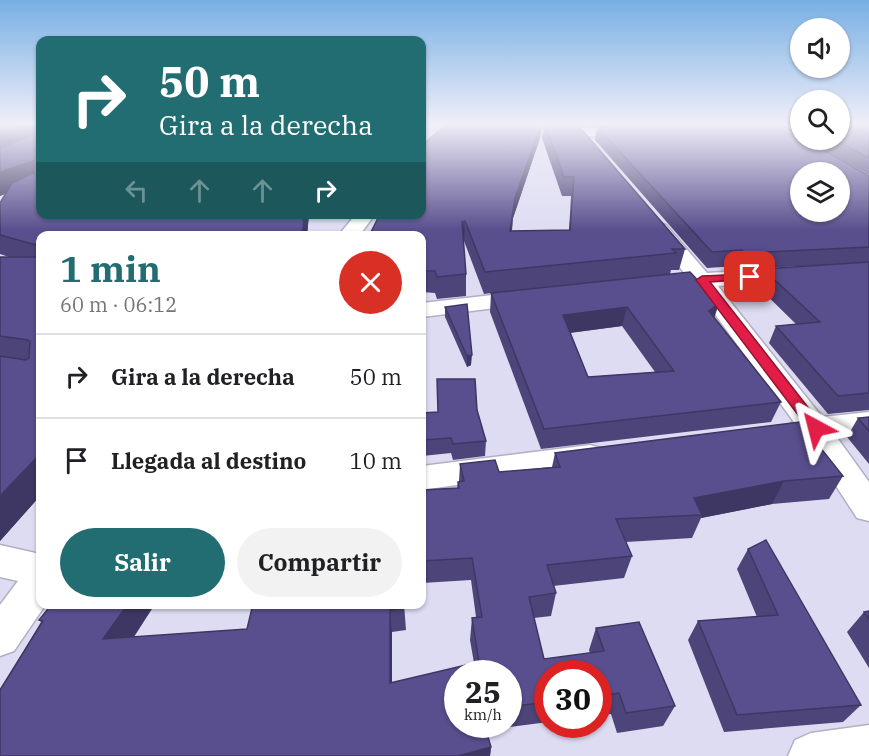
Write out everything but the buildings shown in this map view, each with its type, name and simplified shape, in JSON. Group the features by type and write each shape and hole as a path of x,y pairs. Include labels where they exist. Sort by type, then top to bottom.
{"street":[{"path":"648,216 702,280 816,428 869,508"},
{"path":"352,231 362,219"},
{"path":"667,283 869,270"},
{"path":"426,310 550,296"},
{"path":"770,434 869,422"},
{"path":"426,477 619,453"},
{"path":"0,561 36,569"},
{"path":"0,637 36,588"},
{"path":"811,756 869,748"}],"route":[{"path":"750,277 702,280 816,428"}]}
